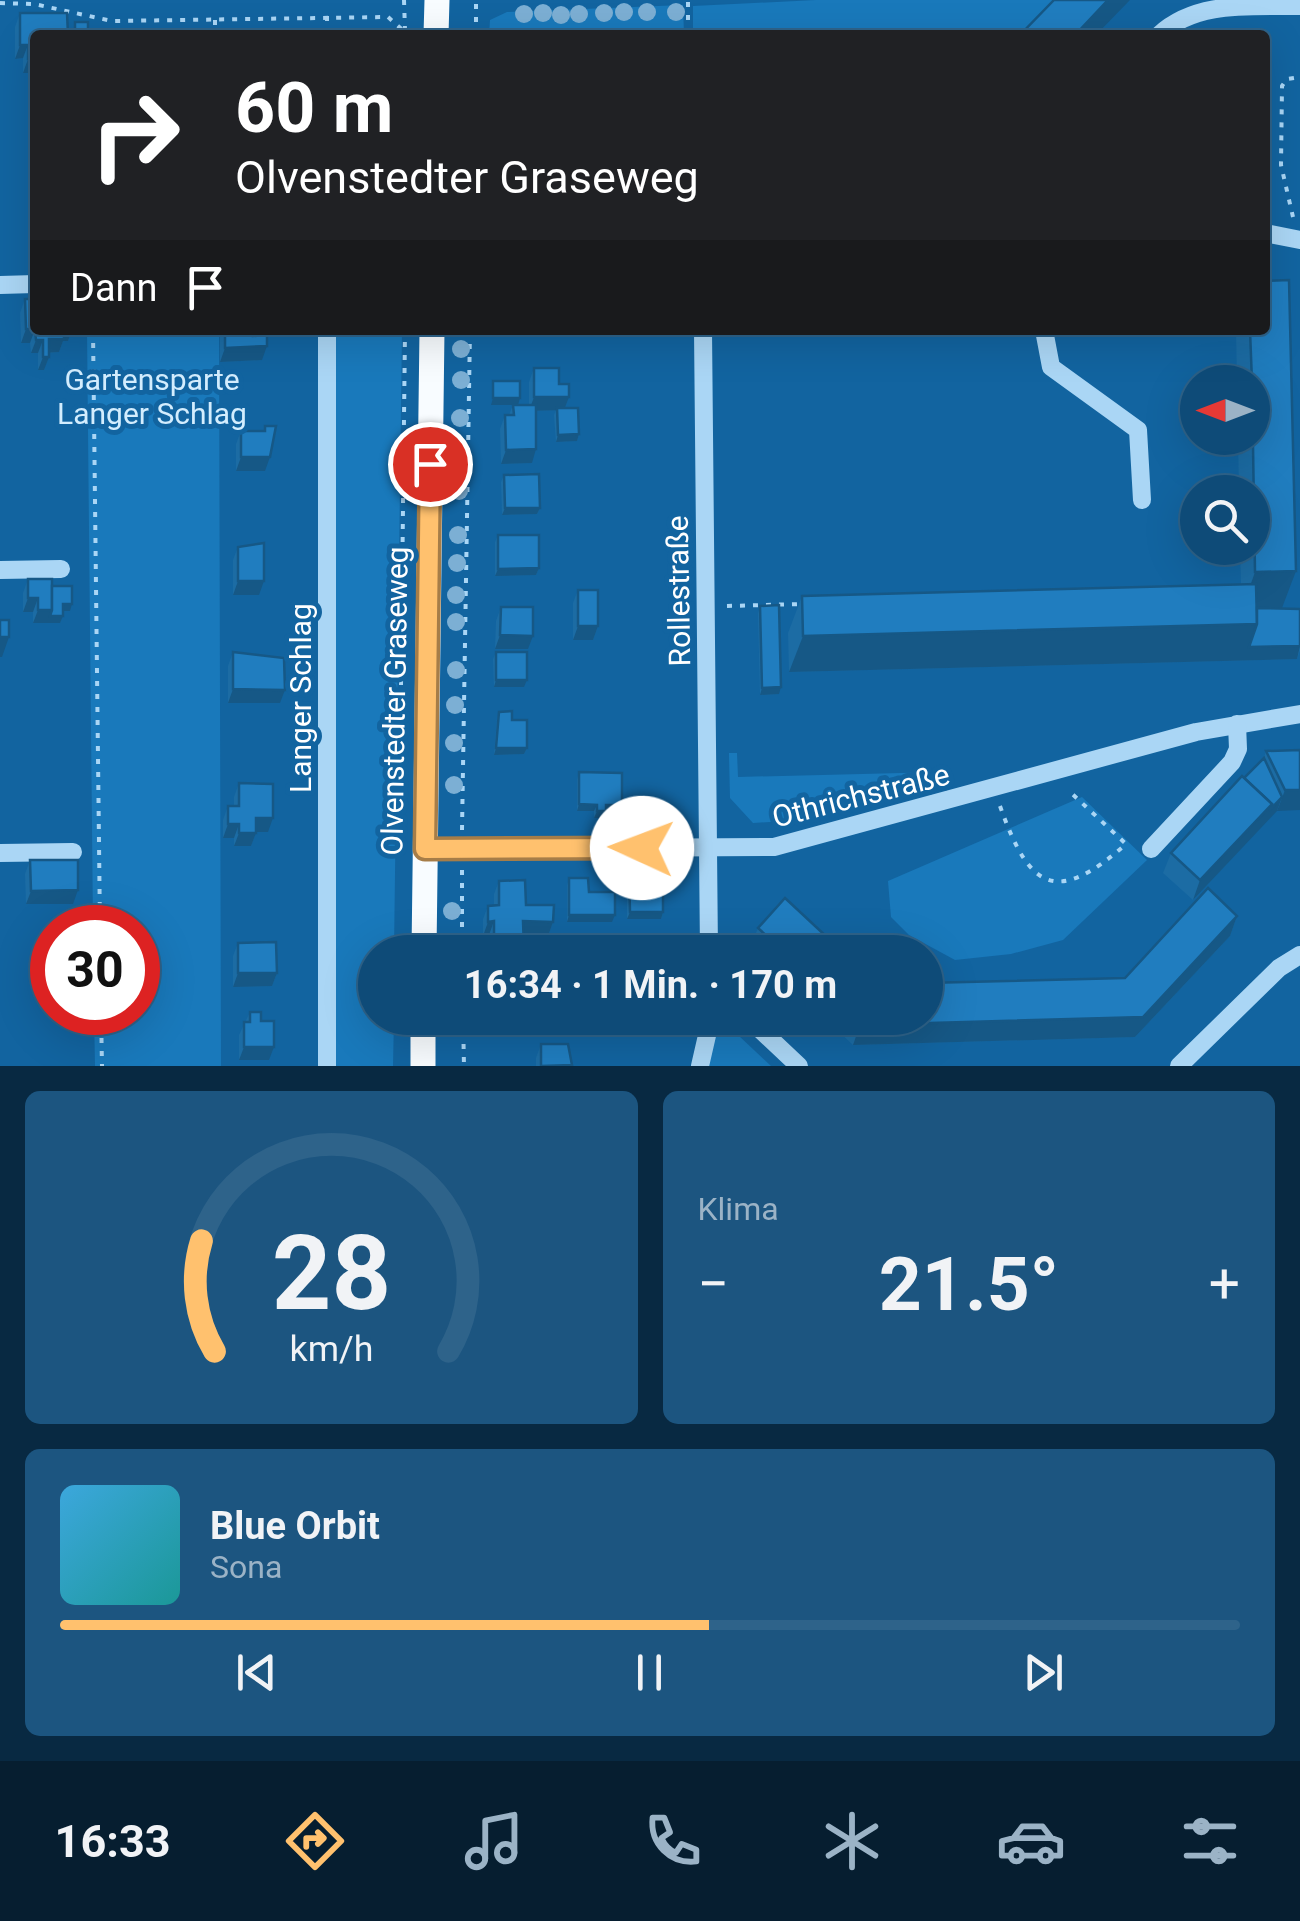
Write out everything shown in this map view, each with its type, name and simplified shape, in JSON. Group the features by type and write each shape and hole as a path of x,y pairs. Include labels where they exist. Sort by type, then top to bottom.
{"main road":[{"path":"436,30 437,0"},
{"name":"Olvenstedter Graseweg","path":"424,935 432,335"},
{"path":"423,1035 423,1066"}],"street":[{"path":"1167,30 1188,15 1214,8 1300,6"},
{"path":"1270,234 1300,240"},
{"path":"0,285 30,284"},
{"name":"Langer Schlag","path":"327,335 327,1066"},
{"name":"Rollestraße","path":"703,335 709,935"},
{"path":"1045,335 1051,366 1139,432 1142,500"},
{"path":"0,570 61,569"},
{"name":"Othrichstraße","path":"425,849 576,845 710,851 799,843 1237,724 1300,714"},
{"path":"1151,849 1232,762 1238,746 1237,724"},
{"path":"0,854 72,852"},
{"path":"1179,1066 1279,968 1300,956"},
{"path":"700,1066 708,1035"},
{"path":"766,1035 799,1066"}],"path":[{"path":"404,0 406,30"},
{"path":"476,0 476,30"},
{"path":"688,2 688,30"},
{"path":"0,3 34,4 112,21 388,17 403,30"},
{"path":"327,16 327,30"},
{"path":"215,20 215,30"},
{"path":"1293,217 1281,165 1282,86 1287,79 1300,76"},
{"path":"93,335 100,905"},
{"name":"Olvenstedter Graseweg","path":"401,689 405,335"},
{"path":"462,821 470,335"},
{"path":"722,606 819,604"},
{"path":"998,802 1018,853 1031,871 1048,880 1069,880 1098,868 1126,844 1062,784"},
{"path":"462,876 462,935"},
{"path":"102,1035 102,1066"},
{"path":"463,1035 464,1066"},
{"path":"464,1054 474,1054"}],"green space":[{"path":"816,0 1071,0 1042,30 693,30 693,6"},
{"path":"683,5 684,30 489,30 490,20 507,12"},
{"name":"Gartensparte Langer Schlag","path":"87,335 219,335 221,1066 95,1066 94,1035 160,1035 160,905 93,905"},
{"path":"336,335 402,335 394,935 358,935 358,1035 394,1035 393,1066 335,1066"},
{"path":"729,753 737,753 738,777 942,772 804,815 804,820 753,823 730,798"},
{"path":"1082,797 1147,860 1063,940 1011,954 955,960 943,953 943,935 909,935 891,917 888,881"},
{"path":"710,1035 738,1035 771,1066 704,1066"}],"building":[{"path":"1054,0 1108,0 1080,30 1025,30"},
{"path":"20,13 67,13 68,30 30,30 30,59 28,45 20,45"},
{"path":"75,22 88,22 88,30 75,30"},
{"path":"1289,280 1296,571 1255,572 1255,565 1270,565 1270,475 1253,475 1253,455 1270,455 1270,365 1251,365 1250,335 1270,335 1270,281"},
{"path":"25,299 30,299 30,329 26,329"},
{"path":"36,335 64,335 64,339 49,339 49,357 43,357 43,340 36,340"},
{"path":"225,335 267,335 267,346 225,348"},
{"path":"534,368 559,368 559,384 569,384 569,397 534,397"},
{"path":"493,381 520,381 520,398 493,398"},
{"path":"513,405 536,405 536,449 506,450 505,415 514,415"},
{"path":"557,408 578,408 579,434 558,435"},
{"path":"265,426 276,426 270,457 241,457 241,431 265,431"},
{"path":"539,474 540,508 505,508 504,475"},
{"path":"498,535 539,535 539,568 498,569"},
{"path":"264,543 264,581 238,581 238,547"},
{"path":"28,579 52,579 52,610 38,610 38,598 28,598"},
{"path":"1256,584 1257,624 803,636 802,596"},
{"path":"52,586 72,586 72,604 63,604 63,616 50,616"},
{"path":"578,590 598,590 598,626 578,626"},
{"path":"779,605 781,687 762,688 760,606"},
{"path":"501,607 533,607 533,636 500,635"},
{"path":"1257,608 1300,609 1300,646 1249,647 1257,624"},
{"path":"0,620 9,620 9,637 0,637"},
{"path":"233,652 284,658 285,690 233,689"},
{"path":"496,652 527,652 527,680 496,680"},
{"path":"512,711 512,720 527,720 527,748 496,748 499,712"},
{"path":"1300,750 1300,790 1285,790 1266,751"},
{"path":"1264,758 1282,797 1269,811 1272,804 1244,778"},
{"path":"579,772 622,773 622,805 606,805 606,811 597,811 597,805 579,804"},
{"path":"1242,776 1272,804 1200,880 1171,853"},
{"path":"239,783 273,784 273,818 256,818 256,833 239,833 239,824 228,824 228,806 239,806"},
{"path":"30,860 78,860 78,890 31,891"},
{"path":"629,870 663,870 663,912 630,912"},
{"path":"569,878 588,878 589,892 615,892 615,915 569,915"},
{"path":"525,880 526,905 554,905 553,922 523,921 524,935 494,935 494,921 488,922 488,906 499,905 499,881"},
{"path":"1208,888 1237,916 1143,1017 943,1023 943,983 1125,978"},
{"path":"785,898 825,935 766,935 758,928"},
{"path":"276,942 277,973 238,973 238,943"},
{"path":"250,1012 261,1012 261,1021 274,1021 274,1047 244,1047 244,1022 250,1022"},
{"path":"541,1044 568,1044 572,1065 541,1066"}],"route":[{"path":"430,464 425,849 576,845 642,848"}]}
